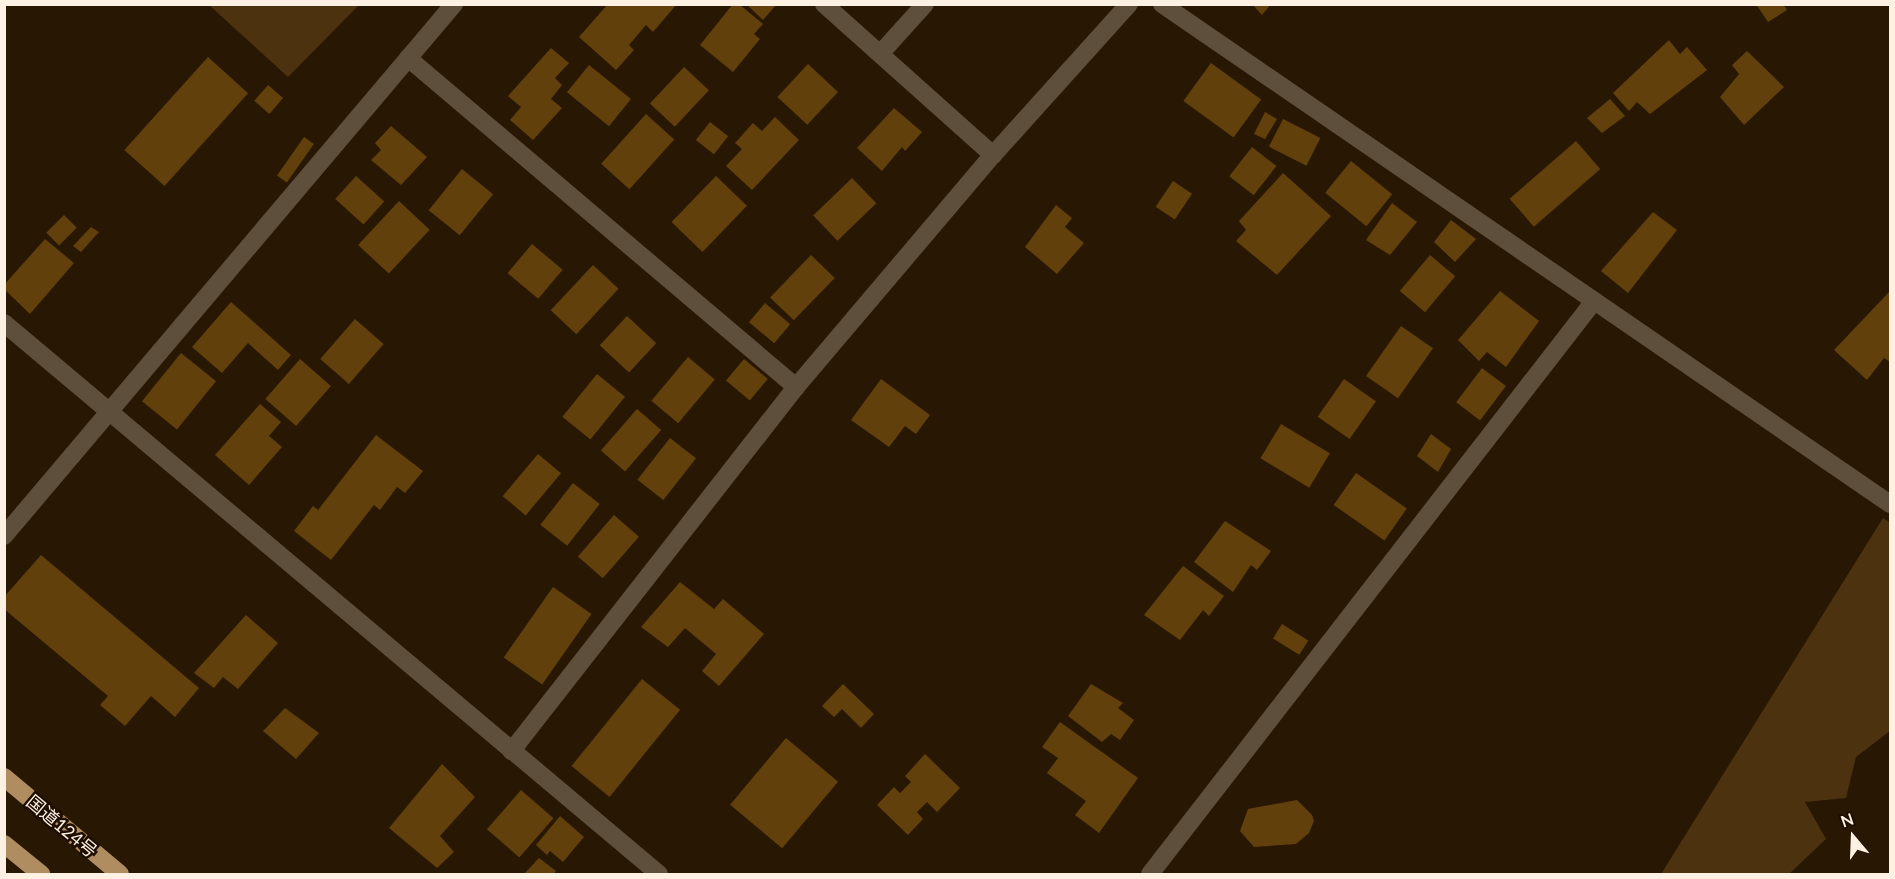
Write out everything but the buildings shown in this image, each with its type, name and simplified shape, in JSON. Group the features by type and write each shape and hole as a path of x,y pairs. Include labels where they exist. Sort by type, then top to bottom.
{"highway":[{"name":"国道124号","path":"4,777 120,874"},
{"path":"4,844 40,874"}],"street":[{"path":"4,536 454,4"},
{"path":"824,4 993,155"},
{"path":"880,54 925,4"},
{"path":"512,751 796,387 993,155 1129,4"},
{"path":"1162,4 1890,504"},
{"path":"408,58 796,387"},
{"path":"1150,874 1594,301"},
{"path":"4,323 659,874"}],"shaded area":[{"path":"209,5 359,5 288,77"},
{"path":"1883,518 1890,523 1890,731 1856,757 1846,798 1805,802 1826,839 1789,874 1661,874"}]}
